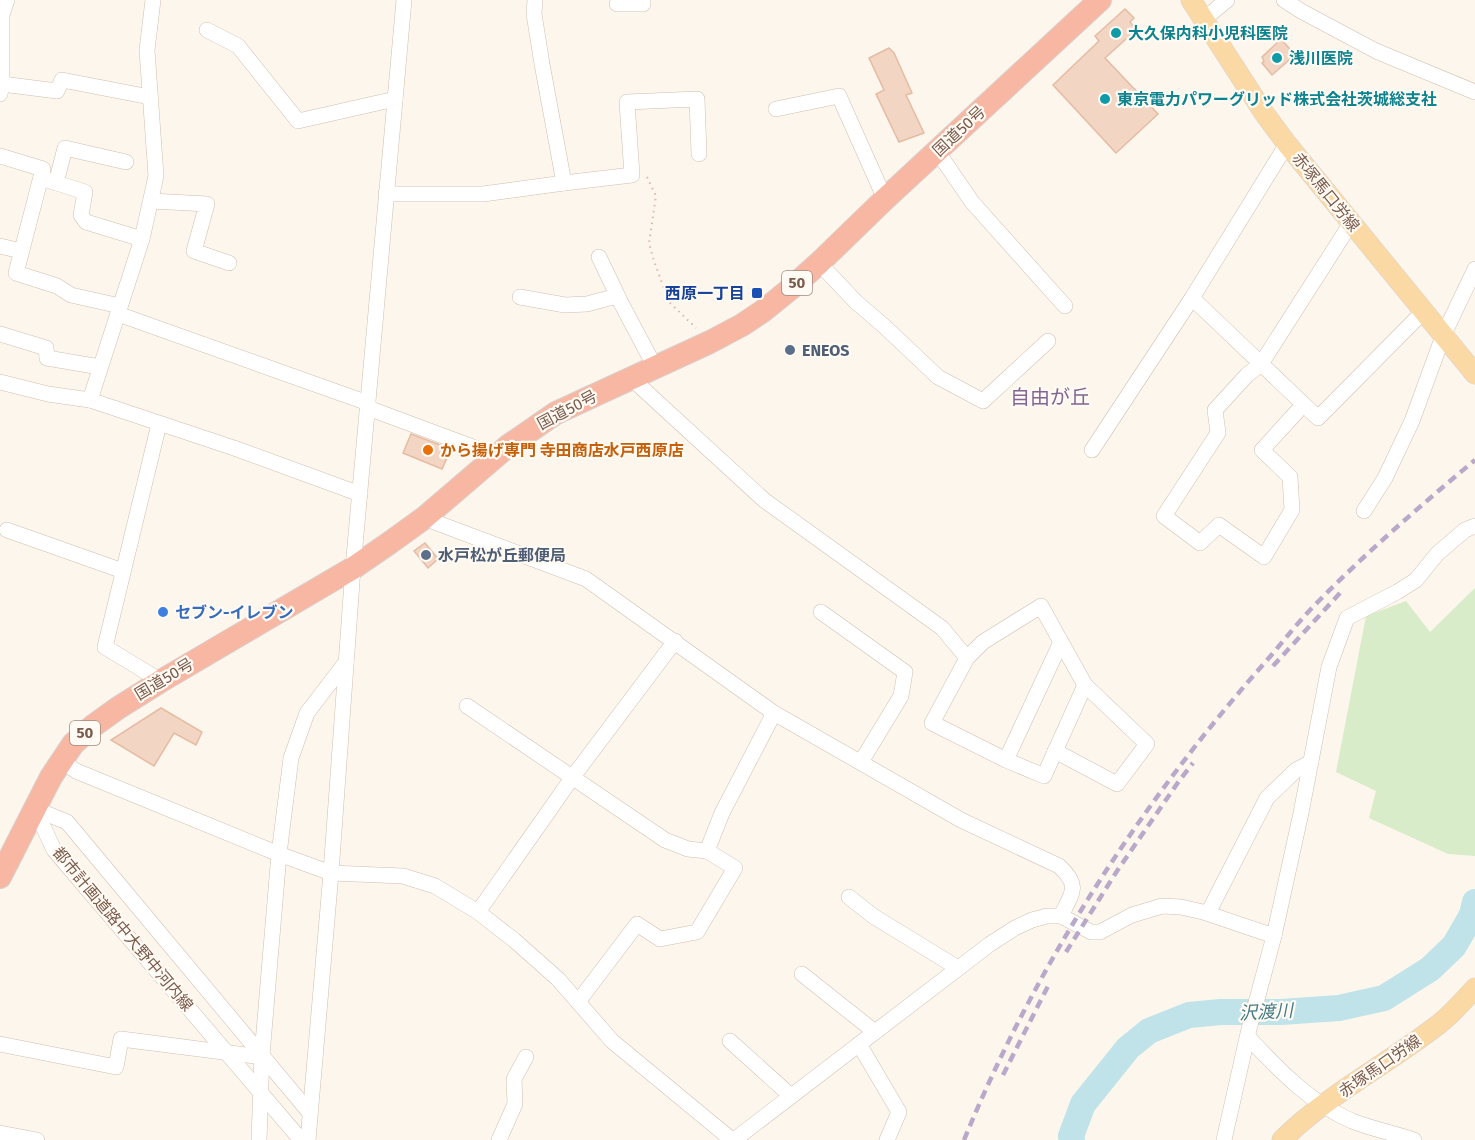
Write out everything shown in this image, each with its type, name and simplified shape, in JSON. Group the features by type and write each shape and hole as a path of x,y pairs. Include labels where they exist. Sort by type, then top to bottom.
{"highway":[{"name":"国道50号","path":"0,878 7,848 35,809 61,760 73,744 93,726 161,681 352,568 424,518 497,456 535,426 556,413 710,342 752,319 789,290 1100,0"}],"main road":[{"name":"赤塚馬口労線","path":"1191,0 1264,113 1287,144 1475,374"},
{"name":"赤塚馬口労線","path":"1282,1140 1322,1106 1441,1022 1475,988"}],"street":[{"path":"7,0 2,15 1,89 57,91 62,80 150,97"},
{"path":"90,400 142,238 156,176 147,50 153,0"},
{"path":"535,0 534,14 564,183"},
{"path":"617,4 643,4 643,0"},
{"path":"1203,20 1227,0"},
{"path":"1284,0 1376,51 1475,92"},
{"path":"308,1140 331,873 352,568 395,99 401,1"},
{"path":"207,30 238,46 298,121 395,99"},
{"path":"776,109 839,96 885,200"},
{"path":"386,194 483,194 632,175 627,102 697,99 699,154"},
{"path":"1092,450 1192,298 1287,144"},
{"path":"126,162 65,148 48,180 21,251 16,273 57,286 71,295 119,310 497,456"},
{"path":"937,151 972,202 1065,306"},
{"path":"0,156 43,169 48,180 85,192 81,214 86,222 142,238"},
{"path":"151,201 207,204 194,250 229,263"},
{"path":"1304,405 1262,450 1290,477 1292,510 1264,557 1219,525 1200,543 1164,516 1218,433 1215,410 1247,375 1261,364 1351,223"},
{"path":"0,246 21,251"},
{"path":"599,257 655,368"},
{"path":"819,262 856,302 938,378 983,401 1048,342"},
{"path":"1364,511 1385,478 1412,421 1443,336 1475,269"},
{"path":"520,297 566,305 587,304 617,296"},
{"path":"1192,298 1318,418 1424,311"},
{"path":"0,334 46,348 48,358 100,367"},
{"path":"631,378 764,500 942,628 967,658"},
{"path":"0,382 48,394 90,400 234,448 360,494"},
{"path":"159,424 105,647 161,681"},
{"path":"424,518 586,579 774,712 961,820 1059,866 1073,882 1072,894 1061,916"},
{"path":"1224,1140 1299,824 1329,667 1347,618 1416,580 1437,554 1464,530 1475,526"},
{"path":"7,530 123,571"},
{"path":"1055,751 1117,784 1147,744 1085,685 1041,606 983,642 967,658 932,723 1044,776 1055,751 1085,685"},
{"path":"820,612 905,672 901,696 861,762"},
{"path":"478,912 572,778 675,641"},
{"path":"1006,760 1061,642"},
{"path":"260,1140 262,1056 279,854 291,758 307,713 346,662"},
{"path":"467,706 665,840 688,849 707,850 735,867 697,932 660,939 637,924 578,1002"},
{"path":"707,850 722,813 774,712"},
{"path":"61,760 73,770 331,873 404,876 435,886 478,912 514,940 549,972 612,1041 733,1140 990,944 1032,920 1047,916 1061,916 1091,932 1100,932 1132,915 1162,906 1182,907 1208,913 1274,936"},
{"path":"1208,913 1267,798 1296,770 1311,762"},
{"name":"都市計画道路中大野中河内線","path":"35,809 54,850 301,1140"},
{"name":"都市計画道路中大野中河内線","path":"35,809 67,822 310,1113"},
{"path":"849,897 873,916 958,968"},
{"path":"802,974 875,1032"},
{"path":"1249,1033 1286,1076 1322,1106 1370,1128 1414,1140"},
{"path":"0,1044 116,1067 121,1039 262,1056"},
{"path":"730,1041 791,1096"},
{"path":"859,1044 899,1112 887,1140"},
{"path":"499,1140 515,1104 514,1079 526,1057"},
{"path":"0,1133 37,1140"}],"path":[{"path":"632,175 647,177 656,196 649,243 669,302 699,330"}],"green space":[{"path":"1475,588 1475,856 1448,854 1369,818 1376,791 1336,772 1366,616 1406,601 1430,632"}],"building":[{"name":"東京電力パワーグリッド株式会社茨城総支社","path":"1125,9 1134,18 1130,22 1136,30 1105,58 1158,114 1116,153 1053,85 1099,41 1095,36"},
{"name":"浅川医院","path":"1281,39 1295,55 1272,75 1262,63 1264,61 1262,57"},
{"path":"889,48 894,53 912,93 906,95 924,133 899,142 876,94 884,90 869,58"},
{"name":"から揚げ専門 寺田商店水戸西原店","path":"411,434 451,449 442,469 403,453"},
{"path":"425,543 438,559 428,568 414,551"},
{"path":"161,708 202,732 196,745 174,733 154,766 111,740"}],"waterway":[{"name":"沢渡川","path":"1072,1140 1071,1136 1083,1104 1128,1048 1149,1031 1189,1015 1339,1008 1384,998 1430,969 1454,946 1472,915 1475,902"}],"railway":[{"path":"964,1140 992,1076 1057,951 1093,891 1173,776 1216,720 1311,609 1371,551 1475,460"},
{"path":"1273,666 1340,593"},
{"path":"1066,952 1117,871 1193,763"},
{"path":"1003,1075 1049,984"}],"place":[{"name":"大久保内科小児科医院","path":"1116,33"},
{"name":"浅川医院","path":"1277,58"},
{"name":"東京電力パワーグリッド株式会社茨城総支社","path":"1105,99"},
{"name":"西原一丁目","path":"757,293"},
{"name":"ENEOS","path":"790,350"},
{"name":"から揚げ専門 寺田商店水戸西原店","path":"428,450"},
{"name":"水戸松が丘郵便局","path":"426,555"},
{"name":"セブン-イレブン","path":"163,612"}],"district":[{"name":"自由が丘","path":"1050,397"}]}
